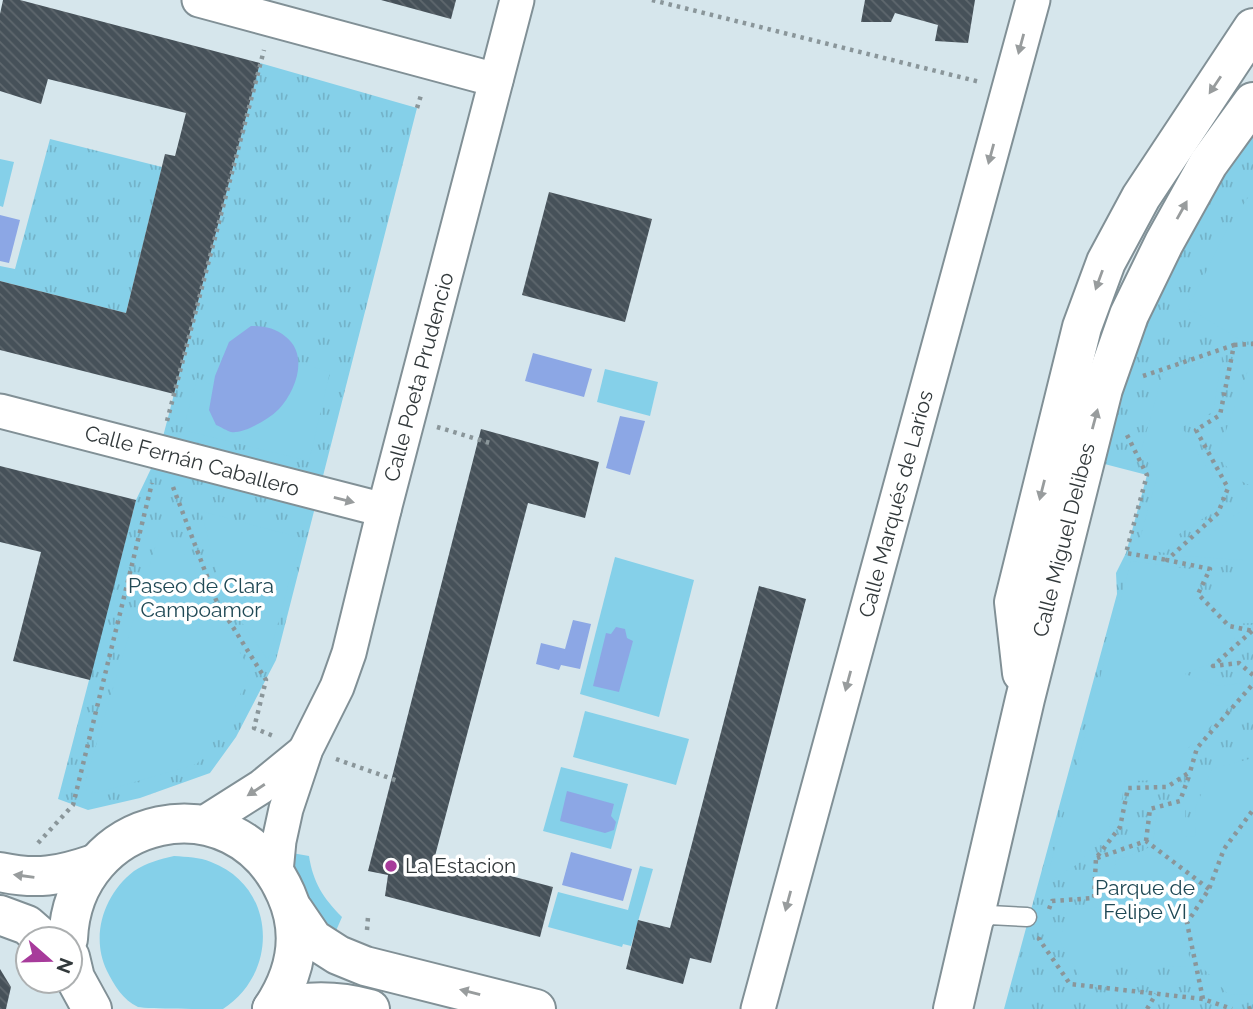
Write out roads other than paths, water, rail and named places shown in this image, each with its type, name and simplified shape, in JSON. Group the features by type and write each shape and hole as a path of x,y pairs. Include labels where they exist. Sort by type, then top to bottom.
{"main road":[{"name":"Calle Miguel Delibes","path":"1024,699 1014,603 1082,327 1106,262 1148,186 1253,28"},
{"name":"Calle Miguel Delibes","path":"954,1009 1024,699 1104,389 1129,315 1164,243 1208,164 1253,102"},
{"path":"69,925 78,889 94,864 116,844 142,830 171,823 201,825 223,831 243,841 261,855 276,872 294,912 313,939 338,955 536,1009"},
{"path":"4,873 36,878 63,875 94,864"},
{"path":"272,1009 291,973 296,932 294,912"},
{"path":"0,915 27,925"},
{"path":"272,1009 300,1002 326,1001 370,1009"}],"street":[{"path":"199,0 496,80"},
{"name":"Calle Poeta Prudencio","path":"276,872 286,809 306,749 337,687 349,653 517,0"},
{"name":"Calle Marqués de Larios","path":"758,1009 1033,0"},
{"name":"Calle Fernán Caballero","path":"0,411 384,510"},
{"name":"Calle Poeta Prudencio","path":"201,825 261,787 306,749"}],"lane":[{"path":"970,938 989,915 1027,917"}],"place":[{"name":"La Estacion","path":"391,866"}],"park label":[{"name":"Paseo de Clara Campoamor","path":"201,598"},
{"name":"Parque de Felipe VI","path":"1145,900"}]}
